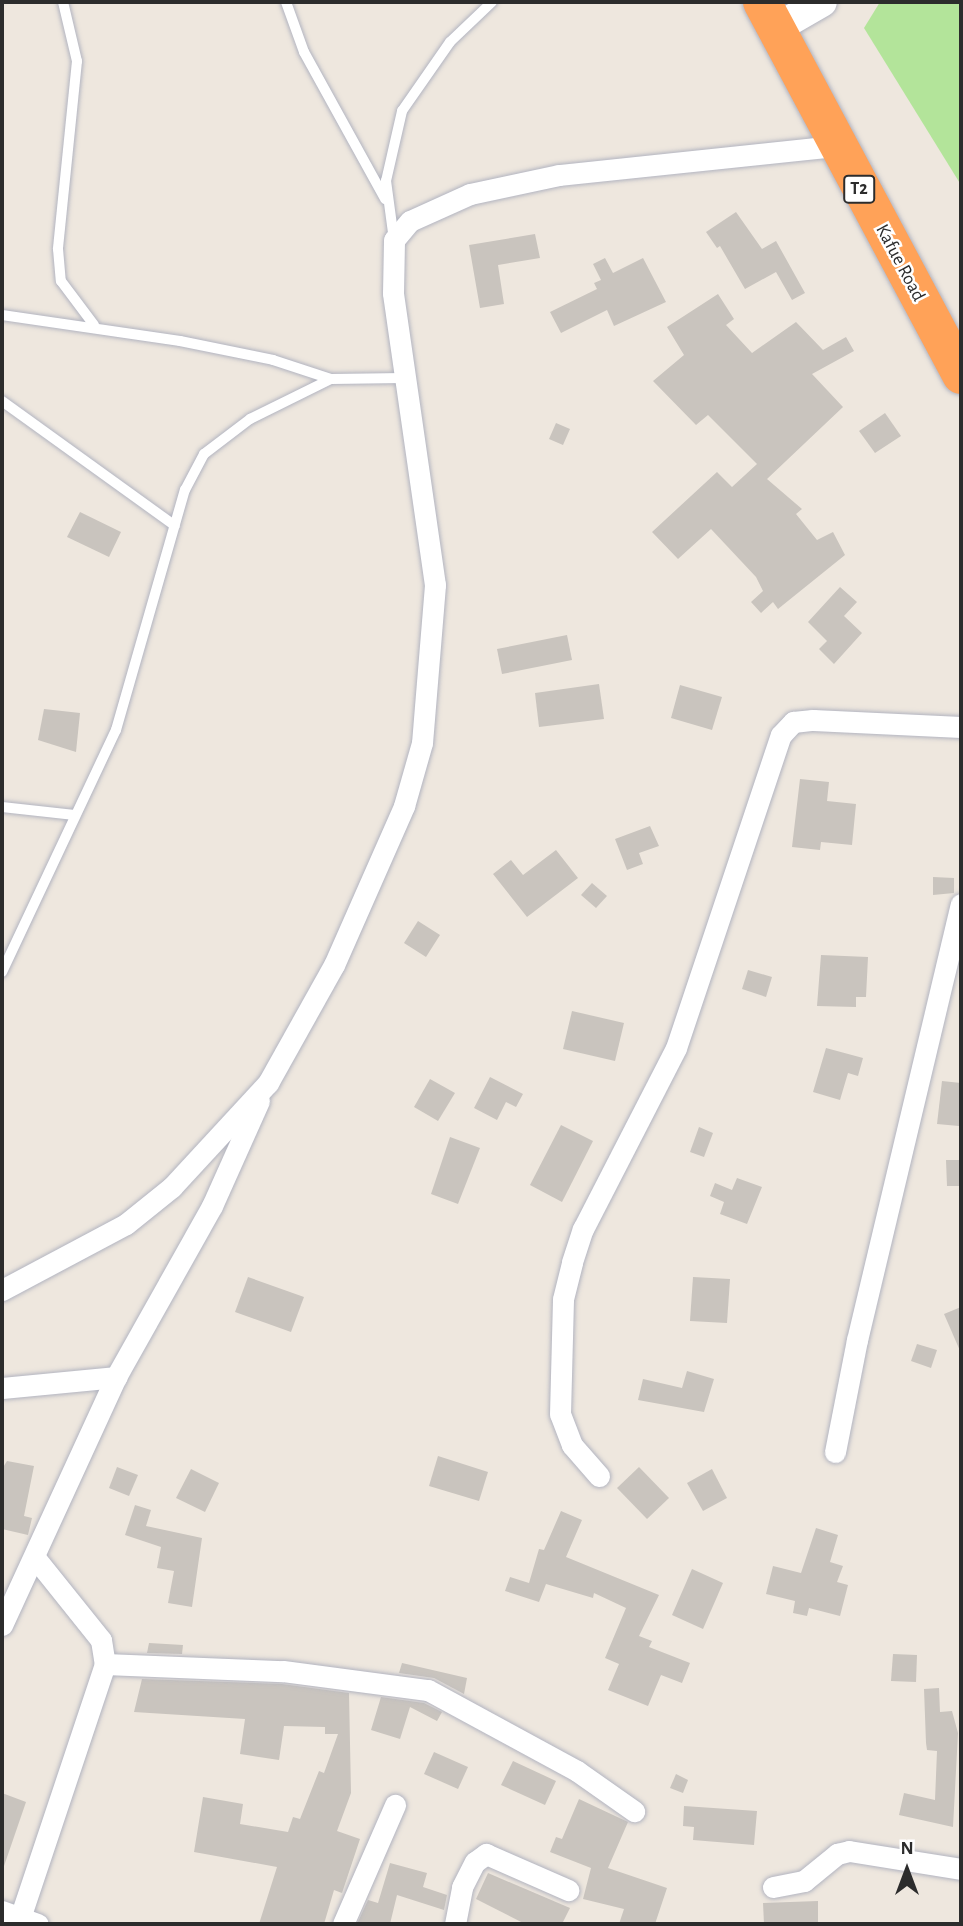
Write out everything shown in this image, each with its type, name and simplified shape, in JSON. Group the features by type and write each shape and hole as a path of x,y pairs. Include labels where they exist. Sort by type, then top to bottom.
{"highway":[{"name":"Kafue Road","path":"768,15 961,375"}],"street":[{"path":"768,15 822,2"},
{"path":"2,1625 36,1559 116,1377 212,1206 268,1083 334,965 379,870 404,806 422,743 435,585 393,293 394,240 410,221 470,194 546,178 836,146"},
{"path":"599,1476 572,1445 560,1414 564,1299 572,1262 583,1229 676,1048 781,735 793,722 813,720 961,727"},
{"path":"835,1452 961,904"},
{"path":"2,1290 126,1224 172,1187 268,1083"},
{"path":"172,1187 190,1178 201,1180 209,1187 212,1206"},
{"path":"2,1388 116,1377"},
{"path":"20,1919 105,1664 101,1640 36,1559"},
{"path":"105,1664 283,1671 428,1690 577,1771 634,1811"},
{"path":"343,1924 395,1805"},
{"path":"773,1887 804,1881 837,1854 849,1851 961,1870"},
{"path":"456,1924 462,1887 475,1862 486,1854 568,1890"}],"lane":[{"path":"64,2 77,61 58,249 61,281 94,325"},
{"path":"286,2 304,52 386,200"},
{"path":"394,240 386,200 391,145 401,111 450,42 492,2"},
{"path":"2,315 94,325 273,360 331,379 404,379"},
{"path":"2,972 116,730 174,526 204,454 250,419 331,379"},
{"path":"2,401 174,526"},
{"path":"2,807 75,815"}],"green space":[{"path":"880,2 961,2 961,185 864,28"}],"building":[{"path":"736,212 762,249 776,241 805,293 792,300 776,272 745,289 720,246 717,248 706,232"},
{"path":"535,234 540,258 498,265 504,304 480,308 469,245"},
{"path":"605,258 613,273 643,258 666,302 614,326 607,310 561,333 550,312 597,289 594,283 601,280 593,264"},
{"path":"718,294 734,319 726,325 752,353 796,322 823,350 846,337 854,351 812,374 843,407 767,479 802,509 796,514 817,540 833,532 845,555 778,609 773,602 761,613 751,602 763,591 756,577 711,529 678,559 652,532 717,472 732,487 757,464 708,415 696,425 653,381 684,355 667,327"},
{"path":"885,413 901,436 875,453 859,431"},
{"path":"556,423 570,429 563,445 549,439"},
{"path":"80,512 121,532 109,557 67,537"},
{"path":"840,587 857,602 844,616 862,633 834,664 819,649 827,641 808,622"},
{"path":"567,635 572,660 502,674 497,649"},
{"path":"599,684 604,719 539,727 535,693"},
{"path":"680,685 722,697 712,730 671,718"},
{"path":"44,709 80,713 76,752 38,740"},
{"path":"800,779 829,782 827,801 856,804 852,845 821,842 820,850 792,847"},
{"path":"650,826 659,846 639,853 643,864 627,870 615,839"},
{"path":"556,850 578,878 527,917 493,874 511,860 523,875"},
{"path":"933,877 954,878 954,893 933,895"},
{"path":"592,883 607,896 596,908 581,895"},
{"path":"418,921 440,935 426,957 404,943"},
{"path":"821,955 868,957 866,997 856,997 856,1007 817,1006"},
{"path":"748,970 772,977 766,997 742,989"},
{"path":"572,1011 624,1023 615,1061 563,1049"},
{"path":"826,1048 863,1058 858,1076 848,1073 840,1100 813,1092"},
{"path":"490,1077 523,1094 516,1107 506,1102 497,1120 474,1108"},
{"path":"430,1079 455,1093 438,1121 414,1107"},
{"path":"942,1081 961,1083 959,1126 937,1124"},
{"path":"561,1125 593,1141 562,1202 530,1185"},
{"path":"699,1127 713,1133 704,1157 690,1152"},
{"path":"450,1137 480,1148 458,1204 431,1194"},
{"path":"946,1160 961,1160 961,1186 947,1186"},
{"path":"737,1178 762,1187 747,1224 720,1214 724,1202 710,1196 715,1183 732,1190"},
{"path":"248,1277 304,1297 291,1332 235,1312"},
{"path":"693,1277 730,1279 727,1323 690,1321"},
{"path":"961,1307 961,1353 944,1314"},
{"path":"917,1344 937,1350 931,1368 911,1361"},
{"path":"687,1371 714,1379 704,1412 638,1400 643,1379 682,1388"},
{"path":"438,1456 488,1472 479,1501 429,1486"},
{"path":"7,1461 34,1466 24,1516 32,1518 28,1535 2,1529 2,1469"},
{"path":"117,1467 138,1475 129,1496 109,1488"},
{"path":"639,1467 669,1498 647,1519 617,1488"},
{"path":"191,1469 219,1483 205,1512 176,1498"},
{"path":"712,1469 727,1498 703,1511 687,1483"},
{"path":"135,1505 151,1510 146,1526 202,1538 192,1607 168,1603 174,1571 157,1568 161,1547 125,1535"},
{"path":"561,1511 582,1520 566,1557 659,1595 639,1636 652,1641 649,1647 690,1663 682,1683 661,1675 648,1706 608,1690 619,1664 605,1658 626,1608 594,1593 593,1598 546,1584 539,1602 505,1591 510,1577 529,1583 539,1549 544,1550"},
{"path":"816,1528 838,1535 830,1562 843,1566 837,1582 848,1585 840,1616 809,1608 807,1616 793,1613 795,1601 766,1594 773,1566 801,1573"},
{"path":"692,1569 723,1583 703,1629 672,1615"},
{"path":"149,1643 183,1645 182,1654 147,1653"},
{"path":"893,1654 917,1655 916,1682 891,1681"},
{"path":"402,1663 467,1678 464,1694 434,1678 399,1673"},
{"path":"142,1679 282,1684 349,1693 351,1793 337,1831 360,1839 342,1893 334,1890 324,1924 259,1924 277,1867 194,1852 203,1797 243,1804 240,1824 288,1832 293,1817 300,1819 319,1771 324,1773 338,1734 325,1734 325,1727 284,1726 279,1760 240,1754 245,1719 134,1712"},
{"path":"939,1688 940,1712 952,1711 958,1733 953,1827 899,1815 904,1793 935,1800 937,1751 927,1750 924,1689"},
{"path":"381,1697 424,1703 442,1712 437,1721 410,1707 400,1739 371,1730"},
{"path":"434,1752 468,1767 458,1789 424,1774"},
{"path":"513,1761 556,1781 545,1805 501,1785"},
{"path":"676,1774 688,1780 683,1793 670,1788"},
{"path":"2,1793 26,1802 4,1866 2,1866"},
{"path":"579,1799 628,1822 608,1868 667,1888 655,1924 619,1924 624,1909 583,1899 591,1868 550,1852 556,1837 562,1839"},
{"path":"684,1806 757,1811 754,1845 693,1840 694,1827 683,1826"},
{"path":"390,1863 427,1873 423,1887 447,1895 444,1910 397,1895 390,1924 357,1924 368,1900 378,1903"},
{"path":"488,1873 570,1908 562,1924 525,1924 476,1899"},
{"path":"818,1901 818,1924 764,1924 763,1903"}]}
